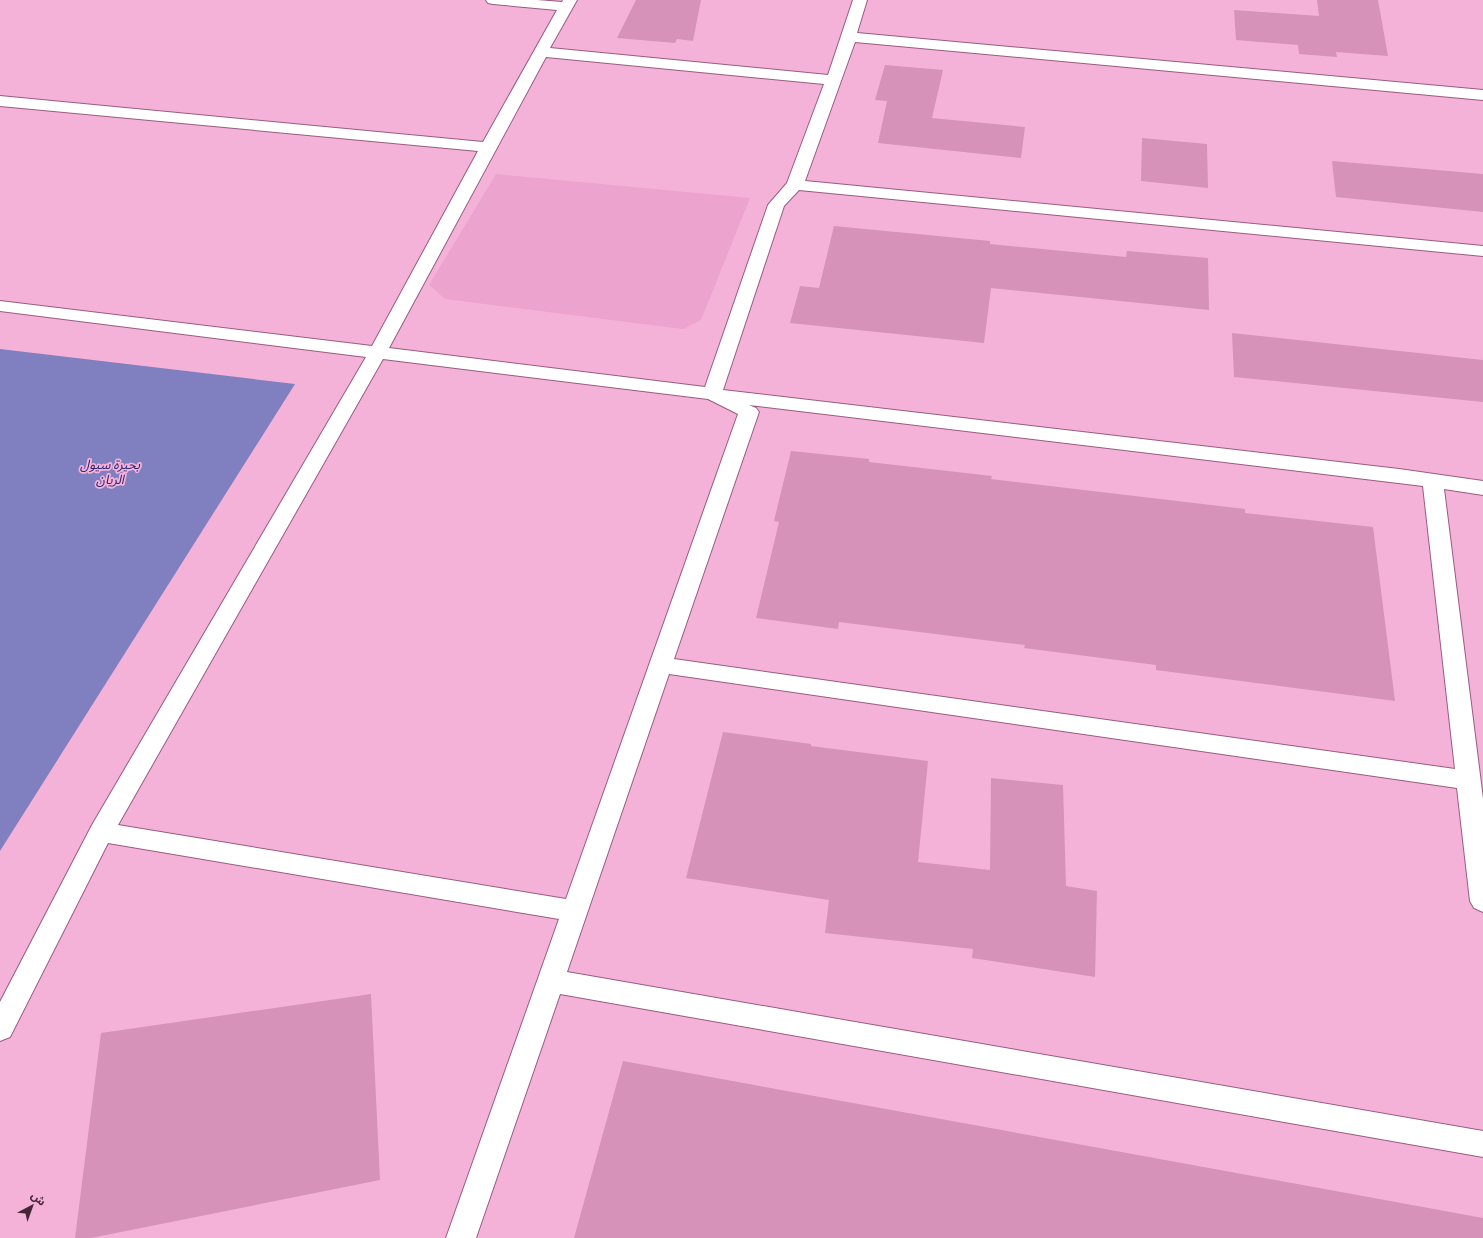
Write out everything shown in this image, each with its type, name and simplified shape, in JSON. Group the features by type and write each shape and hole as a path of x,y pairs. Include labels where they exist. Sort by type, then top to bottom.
{"street":[{"path":"0,1029 101,832 378,352 488,147 568,3 493,0"},
{"path":"712,394 776,205 796,184 849,37 860,0"},
{"path":"849,37 1483,95"},
{"path":"541,52 834,80"},
{"path":"0,101 488,147"},
{"path":"796,184 1483,251"},
{"path":"0,306 1483,488"},
{"path":"461,1238 749,412 712,394"},
{"path":"1434,481 1483,901"},
{"path":"661,665 1469,780"},
{"path":"101,832 576,911"},
{"path":"551,981 1483,1144"}],"shaded area":[{"path":"496,174 750,198 701,320 683,329 445,299 429,285"}],"water":[{"name":"بحيرة سيول الريان","path":"0,349 295,384 0,851"}],"building":[{"path":"636,0 701,0 693,41 677,39 675,43 617,38"},
{"path":"1317,0 1378,0 1388,56 1336,52 1337,57 1299,54 1298,45 1236,40 1234,10 1319,16"},
{"path":"885,65 943,70 932,118 1025,127 1021,158 878,143 887,101 875,100"},
{"path":"1142,138 1207,144 1208,188 1141,181"},
{"path":"1332,161 1483,174 1483,212 1336,197"},
{"path":"834,226 990,241 990,244 1126,257 1127,251 1208,258 1209,310 991,288 984,343 790,323 800,286 819,288"},
{"path":"1232,333 1483,360 1483,402 1234,377"},
{"path":"791,451 869,459 869,462 992,476 991,479 1245,509 1245,513 1373,527 1395,701 1156,670 1156,665 1024,648 1025,645 839,622 838,629 756,618 779,522 774,521"},
{"path":"723,732 811,744 811,746 928,761 918,862 990,870 991,778 1063,785 1066,886 1097,891 1095,977 972,958 973,949 825,933 829,900 686,878"},
{"path":"371,994 380,1180 91,1238 75,1238 101,1033"},
{"path":"623,1061 1483,1218 1483,1238 574,1238"}]}
